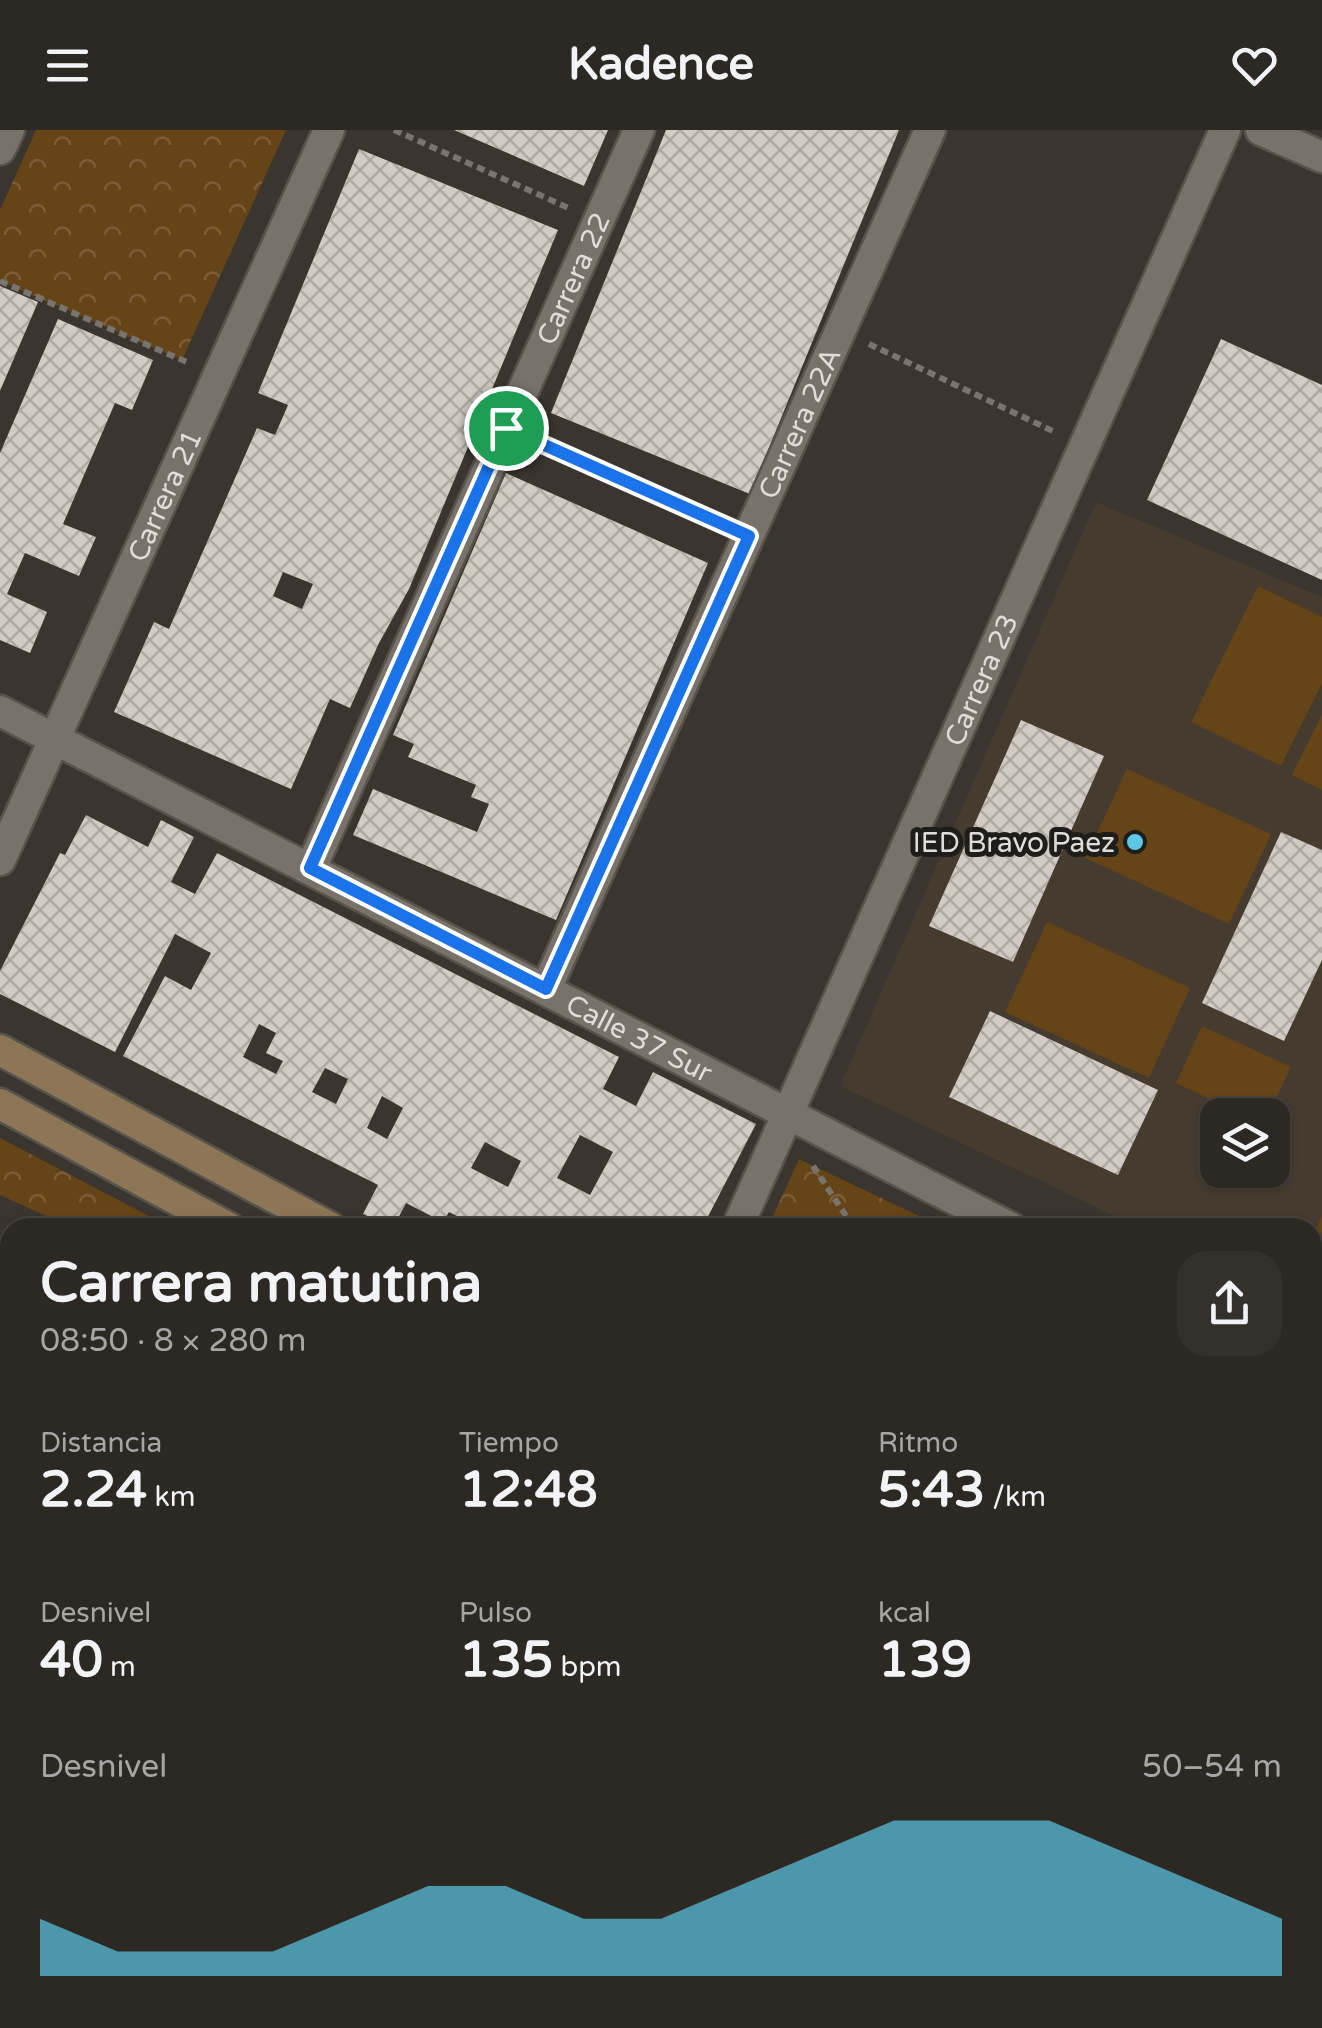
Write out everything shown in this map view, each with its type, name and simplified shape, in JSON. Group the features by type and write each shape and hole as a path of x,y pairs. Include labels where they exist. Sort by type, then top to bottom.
{"main road":[{"path":"0,1050 312,1218"},
{"path":"0,1104 211,1218"}],"street":[{"path":"0,149 9,130"},
{"name":"Carrera 21","path":"0,860 329,130"},
{"name":"Carrera 22","path":"310,868 640,130"},
{"name":"Carrera 22A","path":"546,989 930,130"},
{"name":"Carrera 23","path":"741,1218 1225,130"},
{"path":"1261,130 1322,157"},
{"name":"Calle 37 Sur","path":"0,711 993,1218"}],"path":[{"path":"394,130 599,221"},
{"path":"0,281 218,376"},
{"path":"840,331 1085,446"},
{"path":"506,428 749,536"},
{"path":"812,1164 847,1218"}],"shaded area":[{"name":"IED Bravo Paez","path":"1096,502 1322,597 1322,1218 1119,1218 840,1086"}],"green space":[{"path":"36,130 286,130 182,360 0,281 0,210"},
{"path":"1258,586 1322,617 1322,684 1281,766 1191,722"},
{"path":"1322,715 1322,790 1292,775"},
{"path":"1127,769 1271,834 1229,924 1085,858"},
{"path":"1047,922 1190,988 1149,1078 1005,1012"},
{"path":"1202,1026 1291,1067 1276,1098 1207,1098 1176,1083"},
{"path":"0,1138 153,1218 50,1218 0,1195"},
{"path":"799,1159 923,1218 772,1218"}],"building":[{"path":"454,130 608,130 584,186"},
{"path":"666,130 899,130 750,494 551,413"},
{"path":"359,149 558,230 409,589 350,708 330,699 291,789 114,712 154,622 169,629 257,428 275,435 288,405 258,393","holes":["283,572 313,584 302,609 273,596"]},
{"path":"0,286 38,302 0,391"},
{"path":"58,319 153,360 132,410 115,403 63,524 96,537 79,576 25,553 7,594 47,612 30,653 0,640 0,453"},
{"path":"1221,339 1322,385 1322,580 1147,500"},
{"path":"506,473 708,563 556,920 353,835 373,789 477,832 489,804 471,797 476,785 408,757 414,744 393,735"},
{"path":"1021,720 1104,756 1013,962 929,926"},
{"path":"86,815 148,847 161,820 194,837 171,882 195,894 217,853 619,1057 603,1089 636,1106 653,1072 756,1124 707,1218 461,1218 449,1212 445,1218 435,1218 406,1203 398,1218 372,1218 363,1214 378,1185 123,1056 165,976 191,990 211,953 175,934 115,1052 0,994 0,971 60,853 65,855","holes":["259,1024 276,1033 266,1053 283,1061 276,1074 243,1057","325,1068 348,1079 336,1104 312,1092","382,1096 403,1108 387,1139 367,1128","580,1135 613,1152 590,1195 557,1178","485,1142 521,1161 508,1187 471,1168"]},
{"path":"1281,832 1322,850 1322,960 1284,1041 1202,1003"},
{"path":"990,1011 1158,1090 1118,1175 949,1097"}],"place":[{"name":"IED Bravo Paez","path":"1135,842"}],"route":[{"path":"506,428 749,536 546,989 310,868 506,428"}]}
